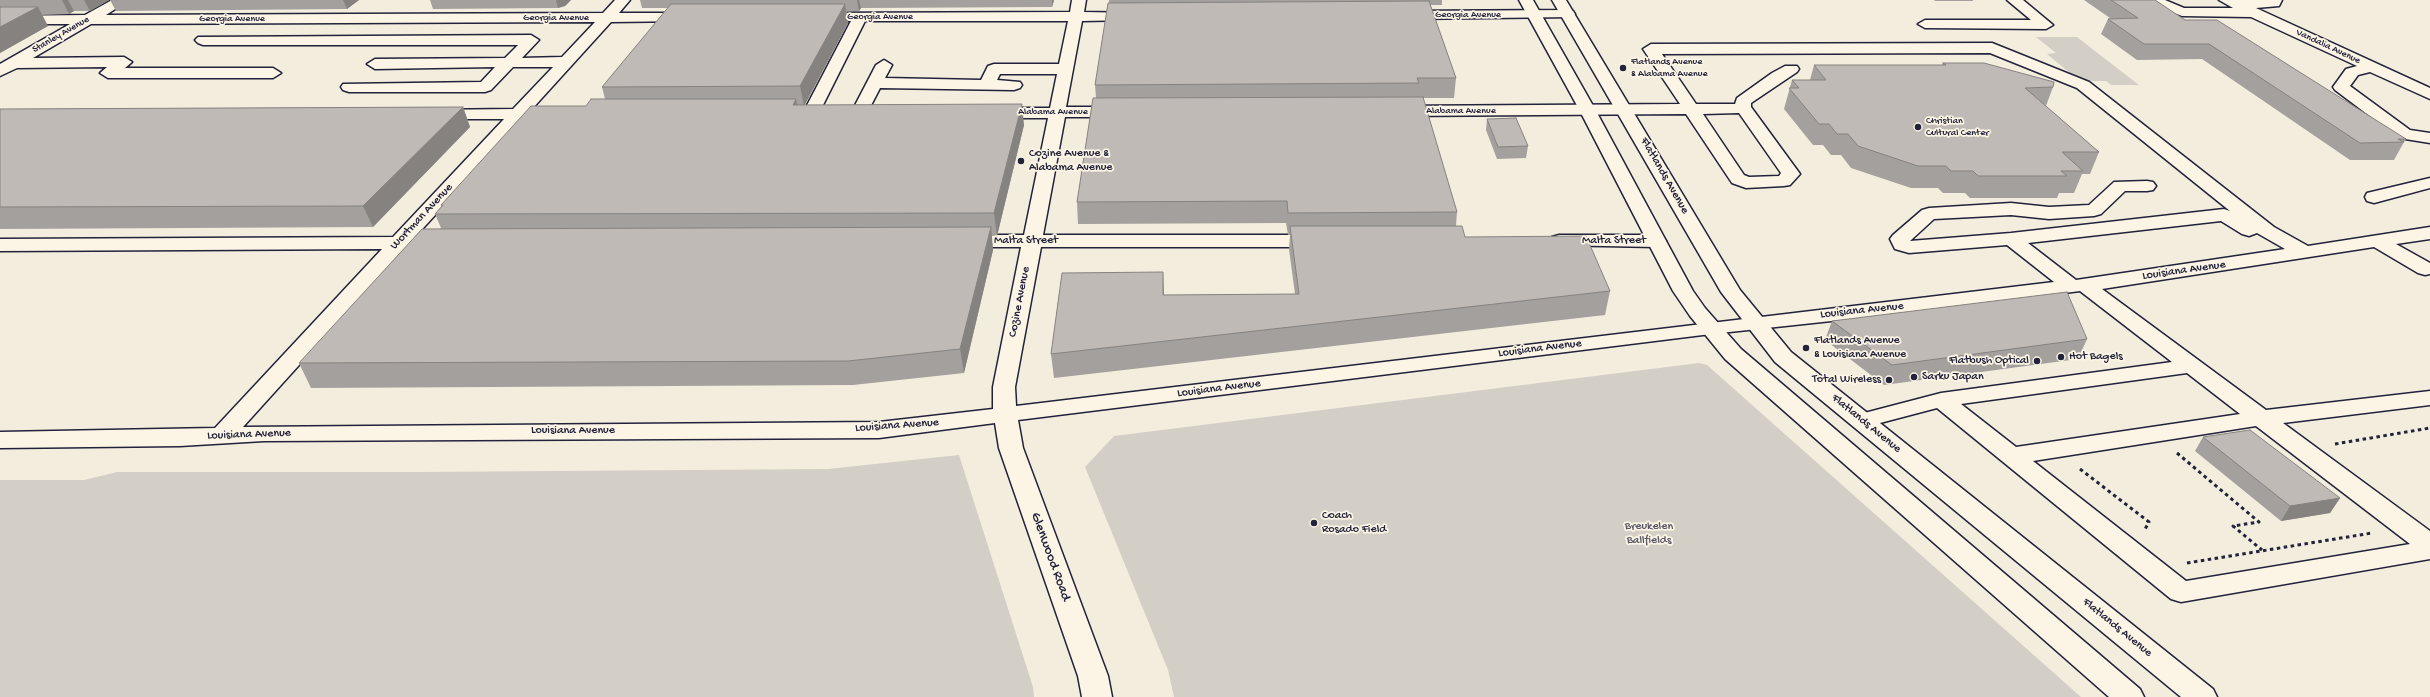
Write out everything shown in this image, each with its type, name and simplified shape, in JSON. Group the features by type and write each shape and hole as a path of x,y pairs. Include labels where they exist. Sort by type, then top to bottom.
{"street":[{"name":"Stanley Avenue","path":"0,71 122,0"},
{"name":"Wortman Avenue","path":"222,435 397,243 623,0"},
{"name":"Cozine Avenue","path":"1005,416 1004,387 1031,241 1080,0"},
{"path":"1526,0 1588,111 1683,291 1697,312 1733,354 2129,697"},
{"path":"1926,24 2046,25 2014,0"},
{"path":"2153,0 2182,12 2201,14 2255,13"},
{"path":"2231,3 2274,3 2275,0"},
{"name":"Vandalia Avenue","path":"2231,3 2427,91"},
{"name":"Georgia Avenue","path":"1394,15 1534,14 1564,7"},
{"name":"Flatlands Avenue","path":"1564,7 1626,110 1730,292 1783,357 2202,697"},
{"name":"Georgia Avenue","path":"804,17 1149,16"},
{"name":"Georgia Avenue","path":"0,20 708,17"},
{"path":"860,17 803,113 852,113 874,83 884,65"},
{"path":"203,40 531,40 485,87 349,87"},
{"path":"1791,69 1778,76 1743,101 1743,107 1791,174 1784,181 1746,183 1738,179 1651,49 1987,47 2016,65 2083,85 2267,231 2299,254"},
{"path":"14,63 124,62 108,73 273,73"},
{"path":"376,64 565,62"},
{"path":"2372,67 2352,72 2341,87 2405,134 2430,138"},
{"path":"987,85 994,69 1066,69"},
{"path":"874,83 1014,85"},
{"name":"Alabama Avenue","path":"1378,111 1733,109"},
{"name":"Alabama Avenue","path":"974,113 1134,112"},
{"path":"421,114 567,114"},
{"path":"2374,197 2430,183"},
{"path":"2147,186 2120,186 2094,210 2049,213 2011,209 1929,214 1899,241 1902,245 1909,247 2011,239 2224,215 2299,254"},
{"name":"Louisiana Avenue","path":"0,440 180,438 222,435 879,430 1005,416 1711,328 2078,285 2299,254 2430,233"},
{"path":"2011,239 2191,366 2430,545"},
{"name":"Malta Street","path":"943,241 1338,241"},
{"name":"Malta Street","path":"1544,241 1656,241"},
{"path":"2377,241 2428,270"},
{"path":"0,245 452,243"},
{"path":"1862,421 1940,400 2191,366"},
{"path":"2010,456 2262,418 2430,398"},
{"path":"1940,400 2181,592 2430,550"},
{"name":"Glenwood Road","path":"1005,416 1011,448 1093,676 1097,697"}],"path":[{"path":"2332,444 2430,428"},
{"path":"2171,448 2259,522 2233,526 2263,551"},
{"path":"2079,468 2149,522 2143,532 2150,537"},
{"path":"2181,558 2187,563 2376,532 2370,528"}],"green space":[{"path":"2036,37 2077,37 2139,85 2111,85 2106,81 2089,81 2070,73 2047,54 2056,53"},
{"name":"Breukelen Ballfields","path":"1699,363 1707,365 2081,697 1174,697 1168,670 1085,467 1114,436"},
{"path":"959,455 1033,687 1034,697 0,697 0,480 84,480 117,472 419,472 828,469"}],"building":[{"path":"2111,0 2155,0 2185,20 2217,20 2406,139 2398,139 2404,142 2360,143 2209,44 2144,44 2108,19 2138,18"},
{"path":"1429,1 1456,78 1417,78 1419,83 1095,85 1108,3"},
{"path":"671,4 845,4 800,86 602,87"},
{"path":"0,7 38,7 0,27"},
{"name":"Christian Cultural Center","path":"1943,63 1984,63 2054,82 2053,87 2025,88 2099,152 2062,152 2083,171 2061,171 2067,176 1978,176 1973,171 1951,171 1946,166 1918,166 1858,146 1848,134 1837,134 1829,124 1819,124 1789,88 1799,88 1792,80 1826,80 1814,65 1946,65"},
{"path":"1423,97 1457,212 1288,213 1287,201 1077,202 1093,98"},
{"path":"591,99 796,99 793,105 1022,104 994,213 435,214 443,205 441,205 531,106 586,106"},
{"path":"463,107 363,206 0,207 0,109"},
{"path":"1516,118 1528,146 1498,147 1487,119"},
{"path":"1290,226 1462,226 1465,237 1586,236 1610,291 1051,354 1062,273 1163,272 1163,295 1299,294"},
{"path":"991,227 960,349 848,361 299,363 422,229"},
{"path":"2067,292 2087,339 1892,365 1832,321"},
{"path":"2250,430 2340,498 2290,506 2203,437"}],"place":[{"name":"Flatlands Avenue & Alabama Avenue","path":"1623,68"},
{"name":"Christian Cultural Center","path":"1918,127"},
{"name":"Cozine Avenue & Alabama Avenue","path":"1021,161"},
{"name":"Flatlands Avenue & Louisiana Avenue","path":"1806,348"},
{"name":"Hot Bagels","path":"2061,357"},
{"name":"Flatbush Optical","path":"2037,361"},
{"name":"Sarku Japan","path":"1914,377"},
{"name":"Total Wireless","path":"1889,380"},
{"name":"Coach Rosado Field","path":"1314,523"}]}
